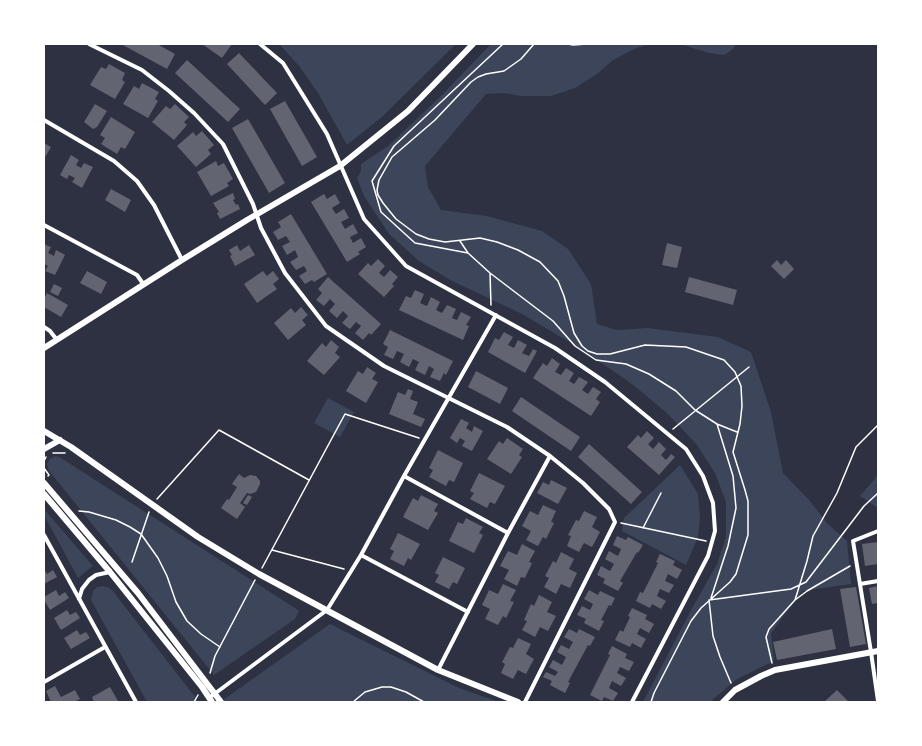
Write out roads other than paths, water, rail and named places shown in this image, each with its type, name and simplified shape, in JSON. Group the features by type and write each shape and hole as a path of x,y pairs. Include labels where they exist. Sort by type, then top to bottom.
{"street":[{"path":"89,44 142,70 194,113 222,144 253,204 261,228 286,273 326,326 384,366 507,427 550,456 583,483 609,509 615,522 524,702"},
{"path":"260,44 283,64 327,134 364,219 406,266 555,348 605,382 686,450 703,476 713,503 715,531 708,556 632,702"},
{"path":"44,348 182,260 340,166 408,111 473,44"},
{"path":"44,120 114,161 137,181 154,205 182,260"},
{"path":"44,225 137,275 144,285"},
{"path":"44,494 110,572 211,700 215,693 327,610 361,555 424,440 496,315"},
{"path":"44,327 50,331 57,340"},
{"path":"44,431 71,447 198,537 259,574 438,670 518,702"},
{"path":"44,449 60,440"},
{"path":"438,670 508,533 550,456"},
{"path":"404,476 508,533"},
{"path":"44,482 138,593 221,702"},
{"path":"878,531 853,541 860,584 875,652 878,702"},
{"path":"44,535 136,702"},
{"path":"361,555 468,612"},
{"path":"79,599 82,589 89,580 96,575 110,572"},
{"path":"860,584 878,581"},
{"path":"44,682 105,646"},
{"path":"723,702 734,690 775,670 875,652"}]}
